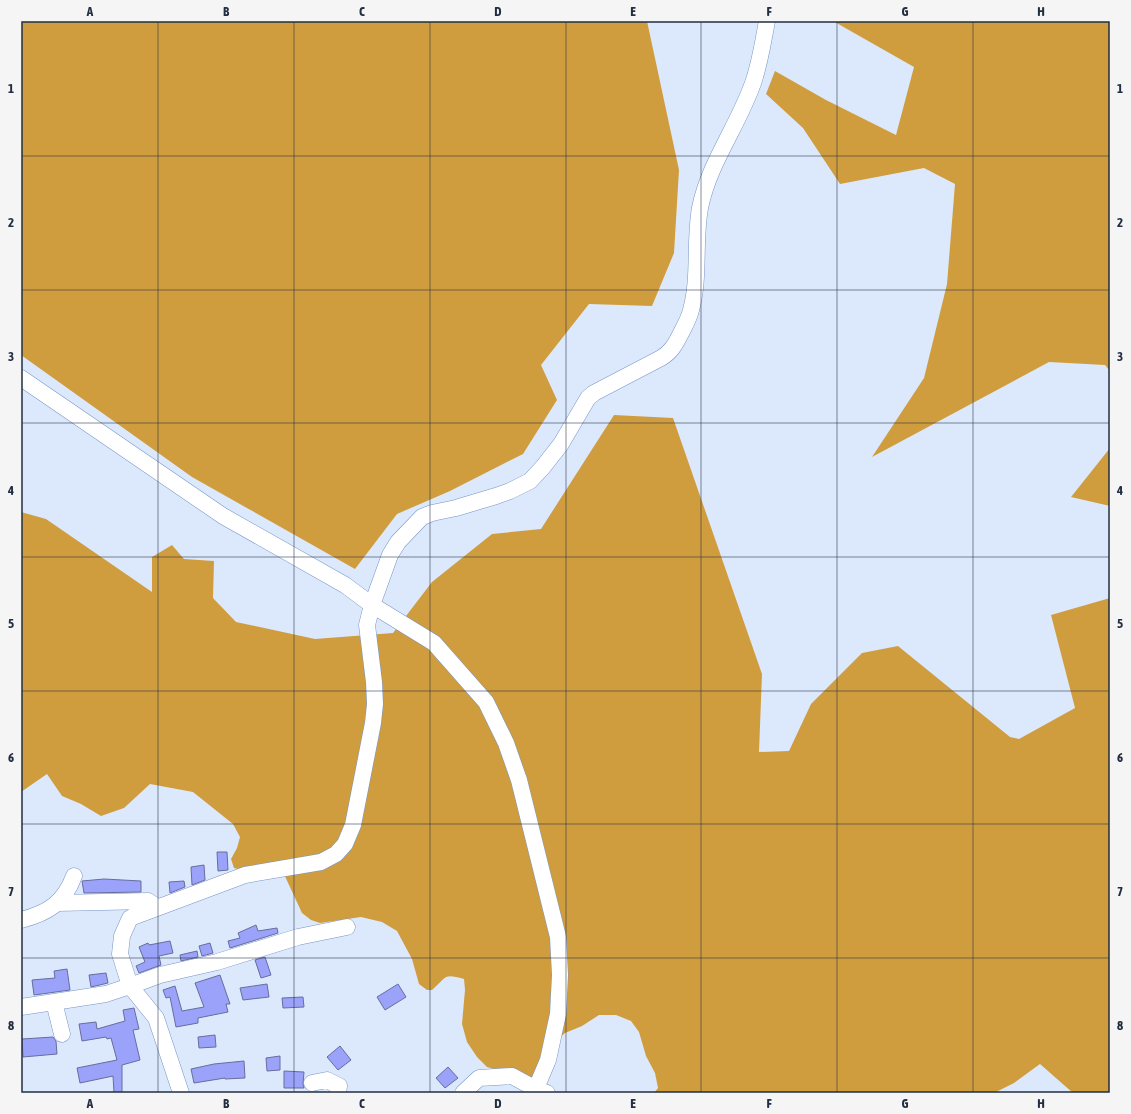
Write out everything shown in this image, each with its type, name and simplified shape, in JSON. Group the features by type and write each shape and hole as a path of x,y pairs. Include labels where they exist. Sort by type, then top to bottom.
{"street":[{"path":"182,1093 156,1018 130,986 120,954 122,936 130,918 245,875 321,862 336,854 345,844 353,825 373,723 375,704 374,682 367,625 372,605 390,555 398,542 422,517 432,512 456,508 496,496 516,489 530,481 544,467 561,444 588,398 594,393 662,358 674,347 691,312 694,298 698,225 700,208 707,183 753,84 767,21"},
{"path":"21,378 217,512 345,585 372,605 434,643 486,702 506,743 519,780 558,937 560,975 558,1014 539,1092 512,1076 479,1078 463,1093"},
{"path":"21,920 42,914 56,903 69,889 74,876"},
{"path":"56,903 148,901 157,907"},
{"path":"21,1007 106,994 160,975 217,962 298,937 347,927"},
{"path":"54,1002 62,1034"},
{"path":"312,1083 327,1080 339,1086 338,1093"}],"shaded area":[{"path":"21,21 647,21 679,170 674,253 652,306 589,304 541,365 557,400 523,454 450,491 397,514 355,569 192,477 21,355"},
{"path":"833,21 1110,21 1110,371 1105,365 1049,362 872,457 924,378 947,284 955,184 924,168 840,184 803,128 766,94 775,71 826,100 896,135 914,67"},
{"path":"614,415 673,418 762,674 759,752 789,751 811,704 862,653 898,646 1010,737 1019,739 1075,708 1051,615 1110,598 1110,1093 1073,1093 1040,1064 1014,1083 994,1093 654,1093 658,1088 655,1073 646,1056 639,1032 631,1021 616,1015 599,1015 582,1026 565,1033 546,1050 536,1068 532,1080 487,1067 477,1057 467,1042 462,1024 465,990 464,979 449,976 443,979 432,990 427,990 419,984 412,959 397,931 382,922 361,917 320,923 311,920 302,913 283,872 246,871 234,868 231,859 237,848 240,837 233,824 193,792 150,784 124,808 101,816 81,804 62,796 47,774 21,792 21,512 46,519 152,592 152,557 172,545 184,559 214,561 213,598 236,622 315,639 393,633 432,582 492,534 541,529"},
{"path":"1110,448 1110,506 1071,497"}],"building":[{"path":"217,852 227,852 228,870 218,871"},
{"path":"204,865 205,880 192,885 191,867"},
{"path":"104,879 141,881 141,892 84,893 82,881"},
{"path":"184,881 185,887 170,893 169,882"},
{"path":"256,925 258,931 277,928 278,933 230,948 228,941 240,938 238,933"},
{"path":"170,941 173,953 159,956 161,965 139,973 136,966 145,962 139,947 148,943 149,945"},
{"path":"210,943 213,953 202,956 199,946"},
{"path":"197,951 198,957 181,961 180,955"},
{"path":"265,957 271,975 261,978 255,960"},
{"path":"67,969 70,990 34,995 32,980 55,978 54,971"},
{"path":"106,973 108,983 91,987 89,975"},
{"path":"220,975 230,1004 226,1004 228,1012 198,1018 198,1023 176,1027 170,997 166,998 163,990 175,986 182,1011 204,1007 195,983"},
{"path":"267,984 269,997 243,1000 240,988"},
{"path":"398,984 406,997 385,1010 377,997"},
{"path":"303,997 304,1007 283,1008 282,998"},
{"path":"134,1008 139,1029 133,1030 140,1060 122,1065 122,1093 114,1093 113,1076 80,1083 77,1068 117,1060 111,1038 107,1039 106,1037 82,1041 79,1024 96,1022 97,1029 125,1021 123,1010"},
{"path":"215,1035 216,1047 199,1048 198,1037"},
{"path":"53,1037 56,1041 57,1054 23,1057 22,1039"},
{"path":"340,1046 351,1060 338,1070 327,1057"},
{"path":"280,1056 280,1070 267,1071 266,1058"},
{"path":"244,1061 245,1078 225,1078 194,1083 191,1069 214,1064"},
{"path":"448,1067 458,1078 445,1088 436,1078"},
{"path":"284,1071 304,1072 304,1088 284,1088"}]}
